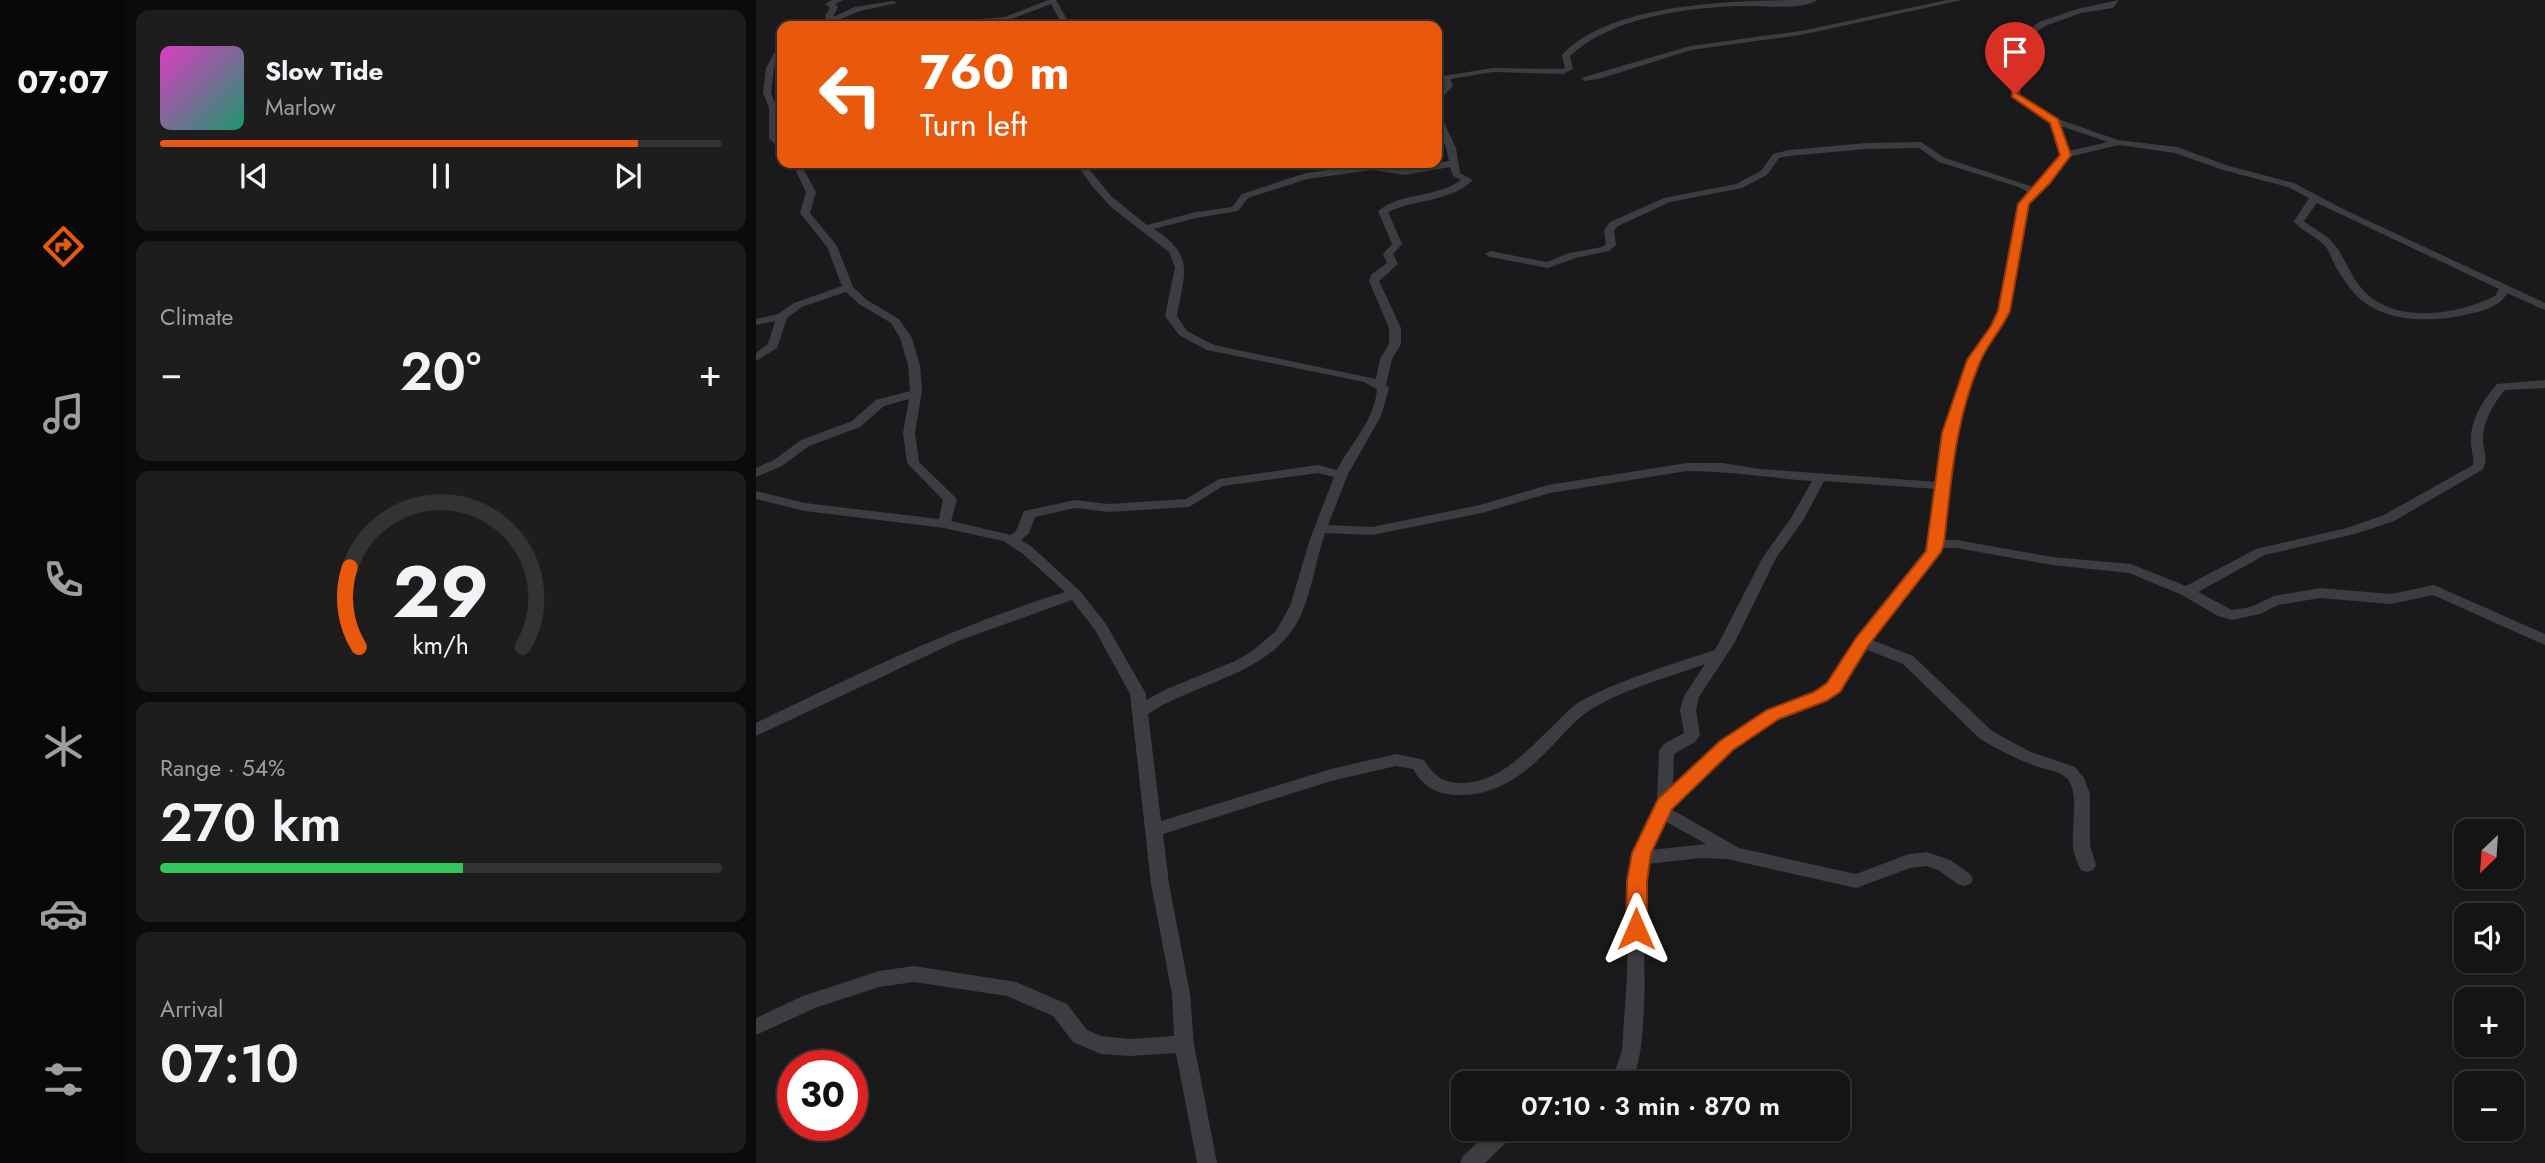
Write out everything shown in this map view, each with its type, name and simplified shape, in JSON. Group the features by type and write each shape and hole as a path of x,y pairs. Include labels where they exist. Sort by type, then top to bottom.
{"street":[{"path":"830,21 829,16 834,7 829,4 838,0"},
{"path":"981,21 1006,19 1053,0 1064,21"},
{"path":"1442,78 1493,70 1563,72 1569,69 1566,55 1576,46 1599,33 1640,19 1702,7 1814,0"},
{"path":"1584,78 1599,76 1690,48 1801,33 1958,0"},
{"path":"2115,0 2110,6 2042,24 2008,50 2007,55 2018,71 2016,97 2055,121 2078,131 2119,142 2177,150 2291,185 2327,205 2370,222 2542,306"},
{"path":"832,21 858,9 893,3"},
{"path":"777,55 770,68 767,93 773,108 774,138 777,142"},
{"path":"1442,79 1449,86 1442,92"},
{"path":"2055,121 2065,155"},
{"path":"1140,712 1163,696 1237,668 1274,642 1301,601 1309,564 1341,475 1384,395 1381,384 1386,359 1395,344 1395,328 1374,281 1375,277 1394,264 1388,254 1397,244 1383,211 1403,203 1447,194 1468,180 1457,175 1451,148 1442,127"},
{"path":"1663,808 1726,745 1773,714 1820,697 1833,688 1862,642 1927,562 1936,544 1949,433 1974,360 2004,311 2023,204 2033,191 2046,181 2065,155 2119,142"},
{"path":"1490,254 1548,265 1573,255 1605,249 1611,245 1609,230 1614,224 1667,200 1739,186 1764,173 1776,156 1798,151 1921,145 1942,160 2022,184 2033,191"},
{"path":"1442,165 1454,163"},
{"path":"799,168 811,192 805,214 832,246 848,288 863,302 895,321 906,338 914,365 916,394 909,433 913,463 950,499 944,524"},
{"path":"1084,168 1120,209 1175,249 1180,259 1171,316 1175,325 1190,338 1211,348 1368,379 1381,384"},
{"path":"1145,228 1189,216 1235,209 1245,196 1306,176 1365,168"},
{"path":"1381,168 1409,171 1426,168"},
{"path":"2314,196 2300,220 2301,224 2331,246 2339,263 2364,298 2371,302 2398,314 2422,317 2458,312 2493,302 2500,298 2504,289"},
{"path":"756,321 782,316 798,305 848,288"},
{"path":"756,358 773,346 782,316"},
{"path":"2187,592 2261,552 2350,531 2389,518 2478,467 2481,460 2477,439 2483,414 2501,387 2545,384"},
{"path":"756,473 778,463 805,443 856,424 880,404 916,394"},
{"path":"1322,529 1372,531 1469,512 1557,487 1687,467 1723,467 1760,473 1942,486"},
{"path":"1011,541 1023,533 1029,514 1065,505 1109,508 1189,503 1222,482 1318,469 1341,475"},
{"path":"1627,1071 1632,1051 1637,881 1641,858 1663,808 1667,782 1664,757 1668,749 1692,735 1689,704 1720,654 1764,567 1797,519 1821,476"},
{"path":"756,495 820,509 975,529 1011,541 1027,550 1075,594 1101,627 1138,694 1160,884 1181,994 1184,1044 1207,1163"},
{"path":"1936,544 1967,545 2052,561 2121,567 2187,592 2223,613 2232,615 2255,611 2274,601 2320,593 2391,599 2434,590 2545,640"},
{"path":"756,730 914,654 1049,601 1075,594"},
{"path":"1862,642 1908,660 1985,734 1998,743 2019,755 2069,771 2075,776 2082,793 2081,846 2087,865"},
{"path":"1154,830 1331,775 1396,760 1418,764 1429,783 1440,787 1473,790 1486,786 1534,756 1583,707 1625,687 1720,654"},
{"path":"1663,808 1739,855"},
{"path":"1641,858 1700,851 1739,855 1856,881 1909,861 1927,859 1944,865 1964,879"},
{"path":"756,1027 810,1002 879,979 914,974 1009,988 1060,1010 1080,1036 1091,1043 1108,1046 1184,1044"},
{"path":"1470,1163 1493,1141"}],"route":[{"path":"1636,929 1637,881 1642,853 1657,816 1672,795 1726,745 1773,714 1820,697 1833,688 1862,642 1933,552 1949,433 1974,360 2004,311 2023,204 2033,191 2046,181 2065,155 2055,121 2018,99 2015,94"}]}
